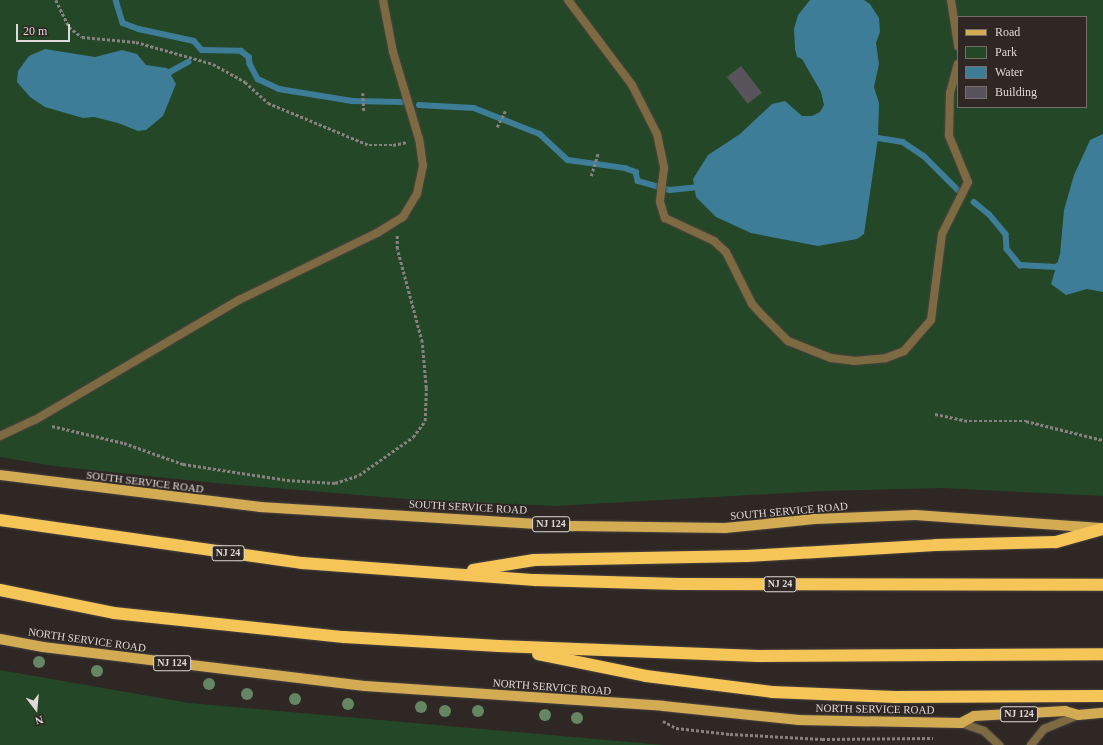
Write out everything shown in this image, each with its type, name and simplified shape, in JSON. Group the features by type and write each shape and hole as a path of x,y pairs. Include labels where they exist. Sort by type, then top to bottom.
{"highway":[{"name":"NJ 24","path":"0,520 302,563 456,573 535,580 679,584 1103,585"},
{"path":"456,573 534,560 747,556 936,545 1056,542 1103,528"},
{"path":"0,590 114,613 344,637 500,646 743,655 1103,654"},
{"path":"500,646 646,676 772,692 895,698 1103,696"}],"main road":[{"name":"SOUTH SERVICE ROAD","path":"0,475 260,507 573,526 724,528 815,519 916,515 1103,528"},
{"name":"NORTH SERVICE ROAD","path":"0,639 43,647 365,686 663,706 799,720 961,722 981,716 1065,711 1078,715 1103,714"}],"street":[{"path":"0,436 34,420 239,300 377,233 403,216 417,194 423,166 419,139 393,52 383,0"},
{"path":"568,0 632,85 657,134 664,168 660,202 665,218 714,241 726,252 752,304 788,341 830,358 854,361 886,358 904,351 931,320 942,234 968,182 949,136 950,94 957,68"},
{"path":"951,0 957,39"},
{"path":"1031,745 1044,729 1078,715"},
{"path":"961,722 984,731 999,745"}],"path":[{"path":"56,0 69,27 82,37 136,42 213,64 245,82 268,103 369,145 393,145 419,139"},
{"path":"363,93 364,111"},
{"path":"497,127 505,111"},
{"path":"591,176 598,153"},
{"path":"34,420 124,443 183,464 287,480 335,483 359,475 413,437 425,421 426,388 422,342 397,249 397,220"},
{"path":"935,414 969,421 1026,421 1103,440"}],"green space":[{"path":"0,0 1103,0 1103,496 942,488 824,491 554,506 406,499 215,483 54,466 0,457"},
{"path":"0,670 189,703 664,745 0,745"}],"water":[{"path":"810,0 864,0 870,4 879,18 880,32 876,43 879,64 874,87 879,103 878,138 864,234 857,239 818,246 751,233 716,217 696,197 693,179 708,155 740,134 772,104 785,101 802,116 812,116 820,112 824,105 821,92 802,59 797,57 795,49 794,29 798,15"},
{"path":"45,49 95,57 122,50 137,54 146,65 167,68 176,84 163,116 146,130 138,131 118,123 94,117 83,118 45,107 30,97 17,82 18,71 29,56"},
{"path":"1103,134 1103,292 1087,289 1066,295 1051,284 1060,254 1064,210 1074,175 1090,140"}],"building":[{"path":"741,66 762,93 748,104 727,77"}],"waterway":[{"path":"116,0 123,23 139,29 194,41 202,50 241,51 249,57 250,64 258,79 279,89 352,101 402,102"},
{"path":"164,72 170,72 188,62"},
{"path":"419,105 474,108 540,134 568,160 625,168 636,172 638,181 670,190 699,187"},
{"path":"871,139 878,138 903,142 924,156 958,190"},
{"path":"974,202 989,214 1006,234 1007,249 1020,265 1056,267 1062,263"}]}
